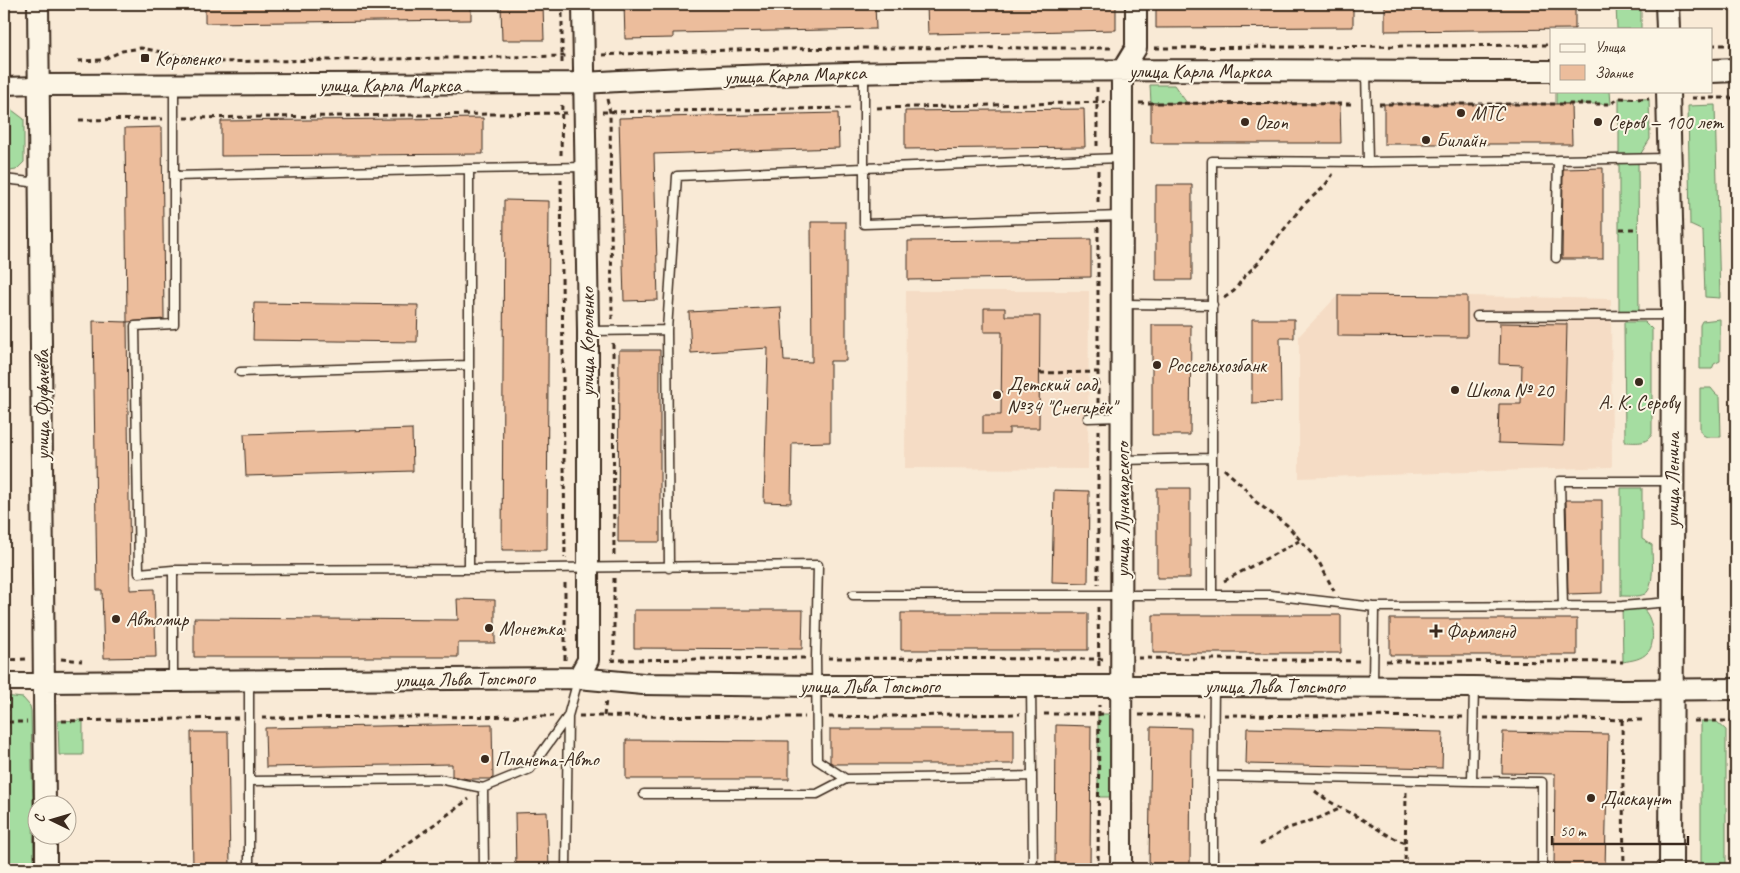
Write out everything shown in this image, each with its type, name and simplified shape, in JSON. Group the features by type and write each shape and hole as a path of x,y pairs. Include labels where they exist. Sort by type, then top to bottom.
{"main road":[{"path":"1667,4 1668,28"},
{"path":"1712,70 1736,70"},
{"name":"улица Ленина","path":"1659,95 1670,158 1672,315 1672,869"}],"street":[{"name":"улица Фуфачёва","path":"38,4 45,796"},
{"name":"улица Короленко","path":"578,678 588,660 588,331 585,113 593,83 584,56 583,4"},
{"path":"1122,71 1136,48 1136,4"},
{"name":"улица Луначарского","path":"1122,71 1122,869"},
{"name":"улица Карла Маркса","path":"39,86 562,84 671,78 864,73 1550,71"},
{"path":"4,86 39,86"},
{"name":"улица Льва Толстого","path":"7,682 249,682 578,678 643,684 816,686 1474,687 1736,690"},
{"path":"46,846 46,869"}],"lane":[{"path":"1366,71 1368,162"},
{"path":"864,73 864,224 1122,216"},
{"path":"174,84 174,324 135,326 139,573 173,570 587,569 818,565 816,658 817,760 846,779"},
{"path":"669,568 667,330 676,176 1122,158"},
{"path":"1212,595 1212,161 1368,162 1670,158"},
{"path":"1556,258 1558,160"},
{"path":"174,176 585,167"},
{"path":"469,169 469,569"},
{"path":"4,179 41,183"},
{"path":"1122,304 1213,305"},
{"path":"1477,316 1672,315"},
{"path":"588,331 667,330"},
{"path":"240,372 469,365"},
{"path":"1088,418 1122,417"},
{"path":"1122,460 1212,458"},
{"path":"1563,607 1560,481 1672,481"},
{"path":"173,570 173,681"},
{"path":"853,596 1270,595 1374,607 1563,607 1622,606 1672,602"},
{"path":"1374,607 1374,687"},
{"path":"566,869 568,716 578,678"},
{"path":"248,869 250,781 249,682"},
{"path":"1031,686 1032,869"},
{"path":"1212,869 1214,686"},
{"path":"1472,781 1474,687"},
{"path":"250,781 439,779 483,788 530,769 568,716"},
{"path":"644,794 817,794 846,779 1032,776"},
{"path":"1213,776 1542,782 1542,869"},
{"path":"483,788 484,869"}],"path":[{"path":"562,4 561,168 566,569 565,661"},
{"path":"78,61 102,60 122,51 141,48 212,62 584,56 673,51 893,48 1550,45"},
{"path":"1712,45 1736,45"},
{"path":"1097,71 1098,869"},
{"path":"593,83 610,112 615,660 609,681 604,716"},
{"path":"79,120 585,113 1097,102 1611,104 1619,98 1659,95"},
{"path":"1692,98 1736,98"},
{"path":"1213,305 1234,291 1303,204 1324,187 1343,162"},
{"path":"1620,229 1638,229"},
{"path":"1040,373 1122,372"},
{"path":"1212,458 1244,487 1256,502 1287,525 1319,562 1339,603"},
{"path":"1212,595 1223,582 1234,575 1300,540"},
{"path":"555,661 816,658 1623,662"},
{"path":"8,869 6,776 8,722 6,706 8,660 32,659"},
{"path":"59,659 82,661"},
{"path":"58,721 505,715 817,717 1031,714 1643,720"},
{"path":"1622,720 1624,869"},
{"path":"1694,721 1736,721"},
{"path":"8,722 31,722"},
{"path":"4,727 8,722"},
{"path":"1300,777 1327,801 1392,838 1406,843"},
{"path":"1406,779 1406,869"},
{"path":"373,869 483,788"},
{"path":"1260,845 1286,829 1340,809"}],"shaded area":[{"name":"Детский сад №34 \"Снегирёк\"","path":"906,291 1089,291 1088,469 905,468"},
{"name":"Школа № 20","path":"1338,295 1611,299 1612,467 1299,478 1299,336"}],"green space":[{"path":"1616,4 1641,4 1641,28 1617,28"},
{"path":"1150,85 1174,85 1187,103 1151,103"},
{"path":"1556,92 1610,92 1611,104 1556,104"},
{"path":"1619,98 1649,99 1650,139 1638,158 1639,315 1619,315"},
{"path":"1715,105 1720,298 1705,297 1703,231 1690,225 1688,106"},
{"path":"12,110 24,119 24,162 16,170 4,172 4,111"},
{"path":"1720,319 1720,361 1714,364 1712,369 1700,369 1700,325 1702,321"},
{"path":"1624,322 1645,322 1652,329 1652,434 1647,440 1640,442 1625,442"},
{"path":"1700,388 1711,388 1720,397 1721,437 1707,437 1700,431"},
{"path":"1621,488 1642,488 1642,539 1652,545 1652,579 1648,591 1639,596 1621,596"},
{"path":"1622,606 1640,608 1646,612 1651,623 1653,637 1650,648 1645,655 1623,662"},
{"path":"4,696 23,698 30,706 31,711 33,796 28,796 28,846 34,846 34,869 4,869"},
{"path":"1098,714 1116,714 1116,797 1098,797"},
{"path":"83,720 83,755 59,755 58,721"},
{"path":"1701,721 1716,721 1726,730 1726,869 1701,869"}],"building":[{"path":"205,4 471,4 471,20 205,23"},
{"path":"501,4 543,4 544,40 502,40"},
{"path":"624,4 875,4 876,29 673,33 673,38 625,39"},
{"path":"927,4 1116,4 1116,30 928,34"},
{"path":"1156,4 1353,4 1353,27 1156,28"},
{"path":"1385,4 1575,4 1575,28 1385,31"},
{"path":"1151,103 1340,104 1341,143 1151,143"},
{"path":"1384,104 1571,104 1572,144 1384,144"},
{"path":"1084,109 1085,147 905,149 905,111"},
{"path":"838,113 839,148 654,154 658,300 624,301 619,118"},
{"path":"483,118 483,154 221,156 221,121"},
{"path":"162,127 164,319 127,322 125,128"},
{"path":"1603,168 1603,259 1562,259 1563,169"},
{"path":"1156,185 1192,185 1192,280 1156,280"},
{"path":"504,200 549,201 547,550 502,550"},
{"path":"811,222 846,222 846,361 830,361 830,442 792,443 791,503 764,502 768,348 691,353 689,312 781,307 784,361 812,362"},
{"path":"1091,239 1091,277 908,280 908,241"},
{"path":"1338,295 1467,296 1467,337 1338,336"},
{"path":"254,303 418,305 417,342 253,340"},
{"path":"984,308 1005,308 1005,316 1040,316 1039,428 1009,428 1009,434 983,434 983,415 1001,415 1002,332 984,332"},
{"path":"1252,319 1294,319 1294,338 1280,338 1281,402 1252,403"},
{"path":"93,321 127,322 130,590 154,589 156,657 104,658 102,590 97,590"},
{"path":"1500,323 1567,324 1564,445 1498,443 1499,404 1521,404 1522,365 1499,364"},
{"path":"1152,325 1191,325 1190,435 1152,435"},
{"path":"619,350 660,350 660,542 618,542"},
{"path":"412,429 413,471 246,476 244,434"},
{"path":"1157,488 1190,488 1190,578 1157,578"},
{"path":"1054,490 1089,491 1088,583 1052,582"},
{"path":"1566,500 1602,500 1602,593 1568,594"},
{"path":"457,599 495,600 495,643 458,643 458,657 194,657 194,618 458,620"},
{"path":"634,610 803,610 802,649 634,648"},
{"path":"901,613 1088,613 1088,650 901,650"},
{"path":"1153,615 1341,615 1341,653 1153,653"},
{"path":"1390,619 1577,619 1577,655 1390,655"},
{"path":"492,724 493,778 490,779 468,779 452,776 452,764 266,767 265,728"},
{"path":"1056,725 1091,726 1090,869 1055,869"},
{"path":"1151,727 1191,728 1190,869 1149,869"},
{"path":"1247,728 1443,732 1442,768 1246,764"},
{"path":"830,729 1014,729 1014,764 834,764 830,762"},
{"path":"191,732 228,732 230,869 193,869"},
{"path":"1503,732 1608,734 1605,869 1554,869 1555,774 1502,773"},
{"path":"626,740 789,741 789,779 626,779"},
{"path":"547,812 549,869 516,869 515,813"}],"place":[{"name":"Короленко","path":"145,58"},
{"name":"МТС","path":"1461,113"},
{"name":"Ozon","path":"1245,122"},
{"name":"Серов — 100 лет","path":"1598,122"},
{"name":"Билайн","path":"1426,140"},
{"name":"Россельхозбанк","path":"1157,365"},
{"name":"А. К. Серову","path":"1639,382"},
{"name":"Школа № 20","path":"1455,390"},
{"name":"Детский сад №34 \"Снегирёк\"","path":"997,395"},
{"name":"Автомир","path":"116,619"},
{"name":"Монетка","path":"489,628"},
{"name":"Фармленд","path":"1436,631"},
{"name":"Планета-Авто","path":"485,759"},
{"name":"Дискаунт","path":"1591,798"}]}
